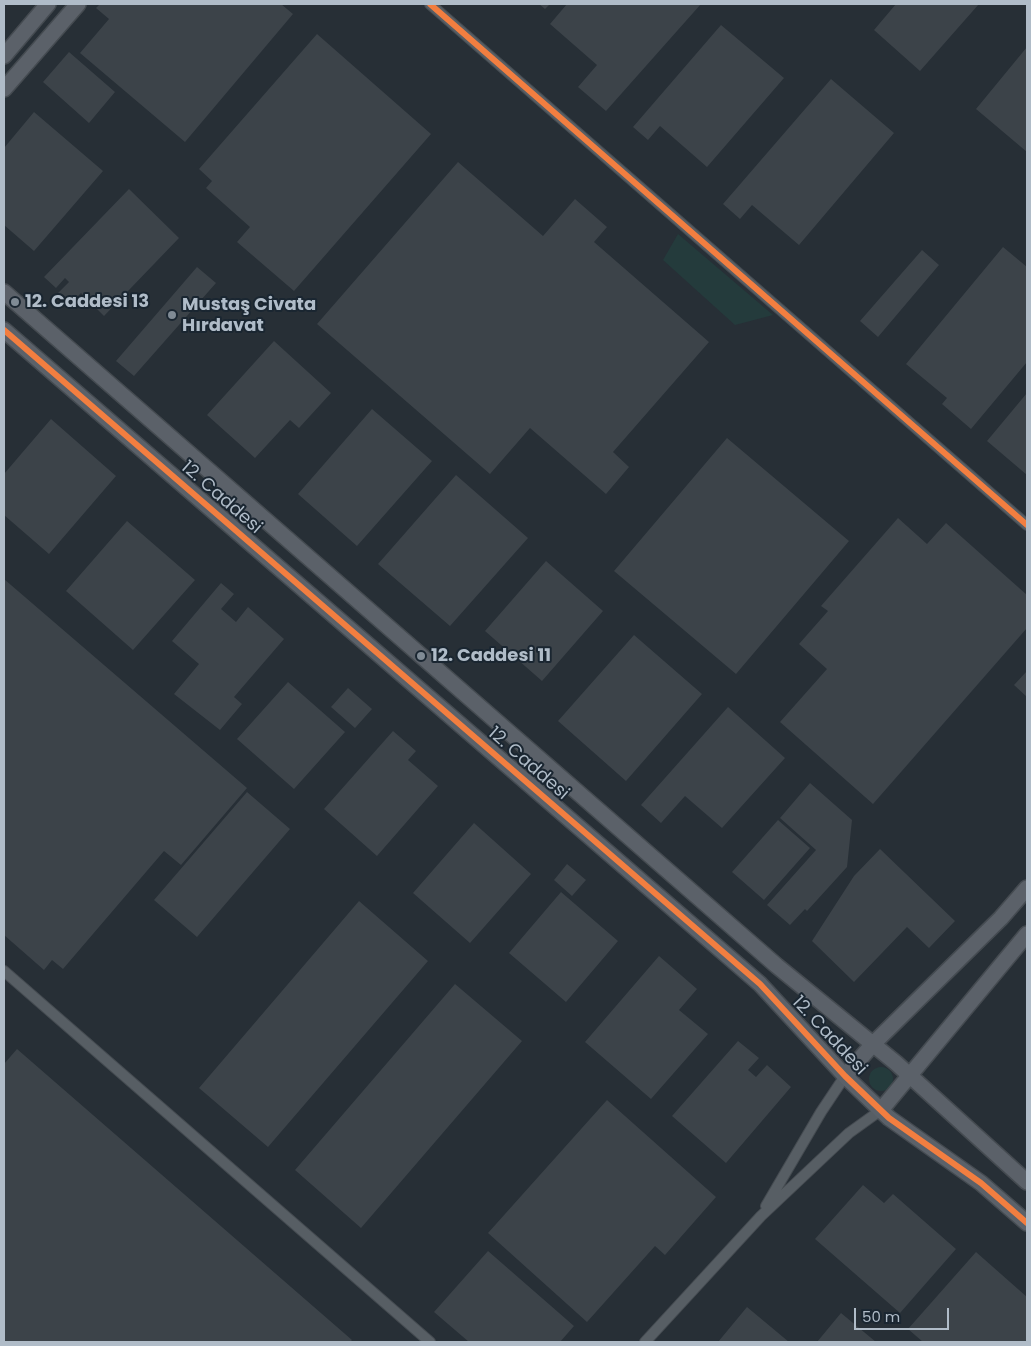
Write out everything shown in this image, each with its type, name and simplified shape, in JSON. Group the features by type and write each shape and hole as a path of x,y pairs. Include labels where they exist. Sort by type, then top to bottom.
{"street":[{"path":"4,56 48,4"},
{"path":"4,89 78,4"},
{"path":"430,4 1027,525"},
{"name":"12. Caddesi","path":"4,292 777,966 910,1076 1027,1182"},
{"name":"12. Caddesi","path":"4,330 760,984 845,1076 881,1110 980,1183 1027,1223"},
{"path":"761,1216 821,1112 845,1076 873,1044 1001,918 1027,888"},
{"path":"645,1342 761,1216 849,1133 881,1110 1027,934"},
{"path":"4,971 430,1342"}],"green space":[{"path":"678,234 773,315 735,325 663,260"},
{"path":"876,1067 886,1067 893,1074 893,1084 886,1091 876,1091 869,1084 869,1074"}],"building":[{"path":"100,4 281,4 293,14 185,142 80,53 109,19 96,8"},
{"path":"539,4 550,4 545,9"},
{"path":"567,4 701,4 606,111 578,87 597,65 550,24"},
{"path":"896,4 979,4 920,71 874,30"},
{"path":"721,25 784,78 707,167 660,126 648,140 633,127"},
{"path":"317,34 431,134 294,291 237,242 250,227 206,188 212,181 199,169"},
{"path":"1027,47 1027,152 976,109"},
{"path":"69,52 115,92 89,123 43,82"},
{"path":"831,79 894,133 799,245 752,205 740,219 723,204"},
{"path":"34,112 103,171 34,251 4,225 4,148"},
{"path":"458,162 543,236 575,199 607,227 594,242 709,342 613,452 629,467 606,494 530,428 490,474 317,324"},
{"path":"129,189 179,238 104,316 81,293 69,305 57,294 69,282 65,278 56,288 44,277"},
{"path":"1003,247 1027,267 1027,362 971,429 942,404 947,398 906,364"},
{"path":"922,250 939,265 878,337 860,321"},
{"name":"Mustaş Civata Hırdavat","path":"197,267 216,283 134,376 116,361"},
{"path":"274,341 331,393 299,428 290,420 255,458 207,415"},
{"path":"1027,393 1027,475 987,441"},
{"path":"372,409 432,461 357,546 298,494"},
{"path":"51,419 116,476 49,554 4,515 4,474"},
{"path":"727,438 849,541 736,674 614,571"},
{"path":"456,475 528,538 450,626 378,564"},
{"path":"898,518 927,544 946,523 1027,595 1027,628 873,804 780,722 827,669 799,644 828,611 821,606"},
{"path":"127,521 195,580 133,650 66,591"},
{"path":"546,561 603,611 542,681 485,631"},
{"path":"4,579 247,788 181,865 164,851 63,969 52,960 44,970 4,935"},
{"path":"221,583 234,594 221,609 236,622 248,607 284,639 234,697 242,704 220,730 174,694 199,664 172,641"},
{"path":"634,635 702,694 626,781 558,721"},
{"path":"1027,671 1027,697 1014,685"},
{"path":"288,682 345,732 294,789 237,739"},
{"path":"348,688 372,709 355,728 331,707"},
{"path":"728,707 785,758 722,828 685,796 661,823 641,805"},
{"path":"393,731 416,751 408,760 438,786 377,856 324,809"},
{"path":"810,783 852,820 847,867 807,911 805,909 790,925 767,905 816,850 780,818"},
{"path":"247,792 290,829 197,937 154,900"},
{"path":"778,820 810,848 764,900 732,872"},
{"path":"474,823 531,874 470,943 413,893"},
{"path":"880,849 955,921 929,948 907,927 854,982 812,941 854,876"},
{"path":"567,864 586,880 572,896 554,880"},
{"path":"561,892 618,941 566,1002 509,953"},
{"path":"359,901 428,961 268,1147 199,1088"},
{"path":"659,956 697,989 679,1010 708,1034 651,1099 585,1042"},
{"path":"455,984 522,1041 361,1228 295,1170"},
{"path":"738,1041 759,1058 748,1070 756,1077 767,1065 791,1087 726,1163 672,1116"},
{"path":"17,1049 352,1340 350,1342 4,1342 4,1064"},
{"path":"607,1100 716,1197 665,1255 655,1246 587,1322 488,1233"},
{"path":"863,1185 884,1203 893,1194 956,1249 900,1313 815,1239"},
{"path":"488,1251 574,1326 560,1342 469,1342 434,1312"},
{"path":"976,1252 1027,1297 1027,1342 923,1342 908,1329"},
{"path":"747,1307 789,1342 718,1342"},
{"path":"841,1313 876,1342 817,1342"}],"cycle path":[{"path":"430,4 1027,525"},
{"path":"4,330 760,984 845,1076 889,1118 981,1183 1027,1223"}],"place":[{"name":"12. Caddesi 13","path":"15,302"},
{"name":"Mustaş Civata Hırdavat","path":"172,315"},
{"name":"12. Caddesi 11","path":"421,656"}]}
